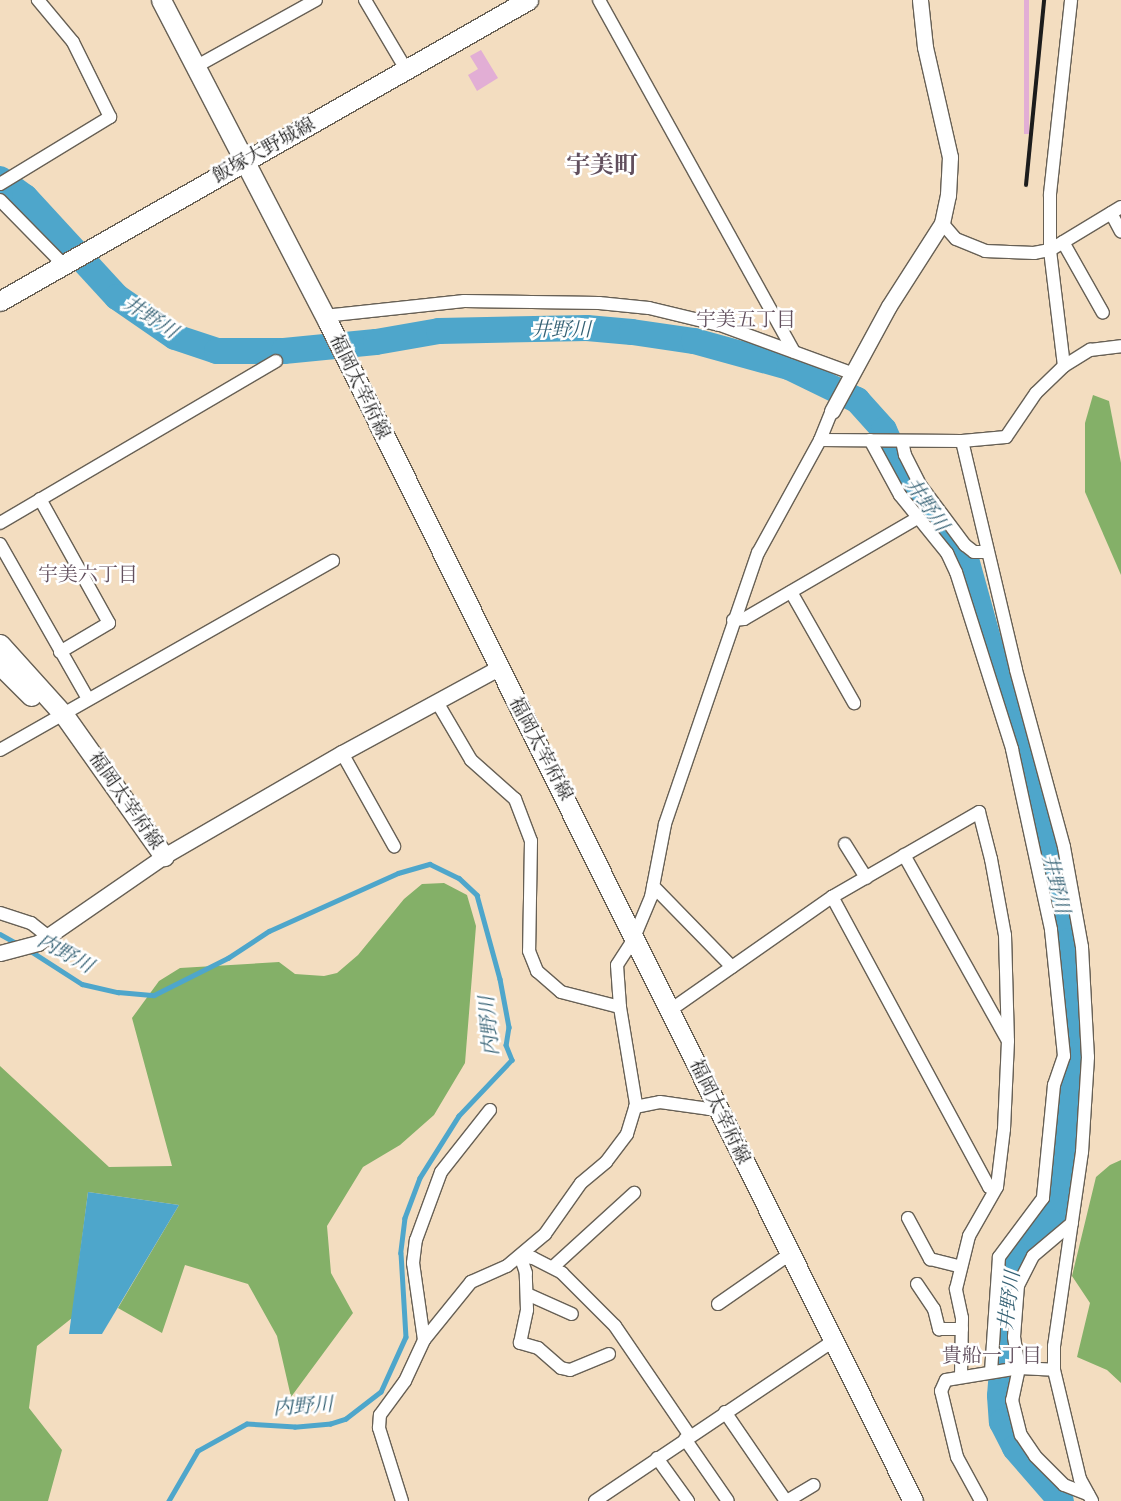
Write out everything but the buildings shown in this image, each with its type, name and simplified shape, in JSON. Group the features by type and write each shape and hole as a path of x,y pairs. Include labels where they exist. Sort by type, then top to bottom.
{"main road":[{"name":"福岡太宰府線","path":"162,0 326,319 497,669 574,814 633,940 913,1501"},
{"name":"飯塚大野城線","path":"0,301 92,246 407,71 528,0"},
{"name":"福岡太宰府線","path":"0,644 59,717 164,856"},
{"name":"福岡太宰府線","path":"0,665 59,717"}],"street":[{"path":"0,184 28,169 110,117 73,42 38,0"},
{"path":"197,66 316,0"},
{"path":"365,0 407,71"},
{"path":"599,0 794,352"},
{"path":"402,1501 379,1428 380,1415 405,1382 424,1340 471,1282 520,1256 546,1234 581,1183 606,1162 627,1134 635,1107 620,1007 617,965 633,940 653,886 665,824 733,620 758,553 820,440 851,373 942,223 948,195 950,157 925,47 920,0"},
{"path":"1064,366 1050,250 1050,194 1071,0"},
{"path":"0,200 66,261"},
{"path":"942,223 956,239 985,251 1034,253 1050,250 1116,210 1121,232"},
{"path":"1063,242 1103,313"},
{"path":"326,319 464,301 599,303 649,308 720,325 851,373"},
{"path":"820,440 962,441 1006,437 1036,393 1064,366 1090,350 1121,346"},
{"path":"0,523 276,361"},
{"path":"870,440 900,496 947,553 962,590 976,645 1012,750 1051,930 1064,1056 1054,1085 1043,1198 999,1257 991,1372"},
{"path":"902,441 905,455 921,486 964,544 974,552 988,552"},
{"path":"962,441 1044,782 1064,847 1082,947 1088,1057 1082,1152 1054,1346 1054,1370 1080,1479 1090,1498"},
{"path":"40,499 109,623 60,652"},
{"path":"733,620 744,619 914,520"},
{"path":"0,544 88,699"},
{"path":"0,750 333,561"},
{"path":"791,592 854,702"},
{"path":"0,953 44,940 164,856 342,753 497,669"},
{"path":"437,702 471,760 515,800 531,841 529,952 537,971 561,992 620,1007"},
{"path":"342,753 394,846"},
{"path":"669,1011 832,897 978,812 991,859 1005,936 1008,1040 1004,1129 997,1187 969,1236 956,1289 962,1328 961,1376"},
{"path":"846,844 866,878"},
{"path":"904,856 1008,1040"},
{"path":"653,886 732,967"},
{"path":"832,897 989,1187 997,1187"},
{"path":"0,913 31,922 44,940"},
{"path":"635,1107 660,1102 709,1109 716,1106"},
{"path":"424,1340 413,1263 416,1240 442,1172 490,1110"},
{"path":"553,1267 634,1193"},
{"path":"908,1218 930,1259 961,1267"},
{"path":"1072,1224 1033,1256 1024,1267 1015,1306 1014,1337 1019,1368 1012,1400 1021,1435 1055,1477 1064,1485 1090,1498"},
{"path":"718,1304 790,1254"},
{"path":"520,1256 553,1267 615,1326 728,1501"},
{"path":"520,1256 526,1274 527,1294 527,1310 520,1343 538,1348 562,1368 570,1370 609,1354"},
{"path":"917,1284 934,1309 939,1328 962,1328"},
{"path":"527,1294 572,1314"},
{"path":"595,1501 833,1340"},
{"path":"981,1501 957,1457 941,1391 946,1380 961,1376 1019,1368 1054,1370"},
{"path":"725,1412 786,1501 814,1485"},
{"path":"657,1458 688,1501"}],"green space":[{"path":"1093,395 1109,401 1121,463 1121,575 1085,492 1085,423"},
{"path":"444,883 467,895 476,926 465,1063 434,1115 400,1145 363,1167 327,1226 331,1273 353,1313 291,1397 277,1336 248,1284 185,1265 162,1333 118,1308 179,1205 88,1192 72,1318 37,1346 29,1408 62,1450 48,1501 0,1501 0,1066 109,1167 172,1166 132,1018 159,981 180,968 279,962 295,974 324,976 337,973 358,955 404,899 422,884"},
{"path":"1121,1160 1121,1383 1107,1370 1077,1357 1090,1303 1072,1276 1096,1177 1110,1165"}],"water":[{"path":"88,1192 179,1205 102,1334 69,1334"}],"waterway":[{"name":"井野川","path":"0,179 25,197 117,297 175,337 217,351 284,351 376,342 439,331 587,328 632,332 694,341 789,367 857,400 884,430 898,462 926,510 966,559 1011,722 1023,751 1069,941 1074,1055 1060,1202 1050,1222 1018,1255 1010,1269 1000,1396 1002,1422 1015,1448 1061,1501"},
{"name":"内野川","path":"29,950 82,984 118,992 154,995 228,958 269,931 398,873 430,864 459,878 477,895 500,979 509,1027 506,1045 512,1060 459,1116 420,1178 405,1218 401,1253 406,1337 381,1392 346,1419 331,1424 295,1427 247,1424 198,1451 169,1501"},
{"name":"内野川","path":"0,934 20,945"}],"railway":[{"path":"1026,185 1044,0"}],"district":[{"name":"宇美町","path":"602,167"},
{"name":"宇美五丁目","path":"746,320"},
{"name":"宇美六丁目","path":"88,575"},
{"name":"貴船一丁目","path":"992,1356"}]}
